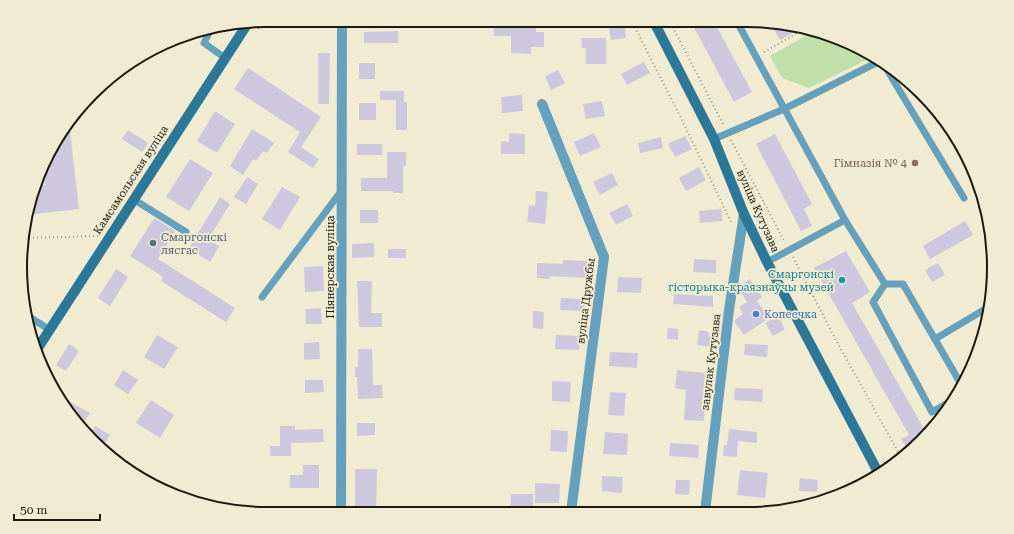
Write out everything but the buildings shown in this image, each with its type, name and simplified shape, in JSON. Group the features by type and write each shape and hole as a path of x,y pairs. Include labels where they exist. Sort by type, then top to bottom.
{"main road":[{"name":"вуліца Кутузава","path":"657,27 714,139 744,214 767,262 876,469"},
{"name":"Камсамольская вуліца","path":"40,345 244,28"}],"street":[{"name":"Піянерская вуліца","path":"341,507 342,27"},
{"name":"вуліца Дружбы","path":"542,104 604,257 572,507"},
{"name":"завулак Кутузава","path":"706,507 729,310 744,214"}],"lane":[{"path":"740,27 845,220 885,284"},
{"path":"208,34 204,43 225,58"},
{"path":"714,139 784,109 875,64"},
{"path":"890,75 964,198"},
{"path":"262,297 342,190"},
{"path":"133,199 186,232"},
{"path":"767,262 845,220"},
{"path":"885,284 903,284 959,380"},
{"path":"885,284 873,302 932,412 942,406"},
{"path":"935,339 983,311"},
{"path":"33,319 50,330"}],"path":[{"path":"635,27 682,120 730,222 764,202"},
{"path":"673,27 837,342 898,453"},
{"path":"756,56 798,33"},
{"path":"29,238 100,236"}],"green space":[{"path":"808,35 839,45 867,59 809,88 782,78 770,56"}],"place":[{"name":"Гімназія № 4","path":"915,163"},
{"name":"Смаргонскі лясгас","path":"153,243"},
{"name":"Смаргонскі гісторыка-краязнаўчы музей","path":"842,280"},
{"name":"Копеечка","path":"756,314"}]}
